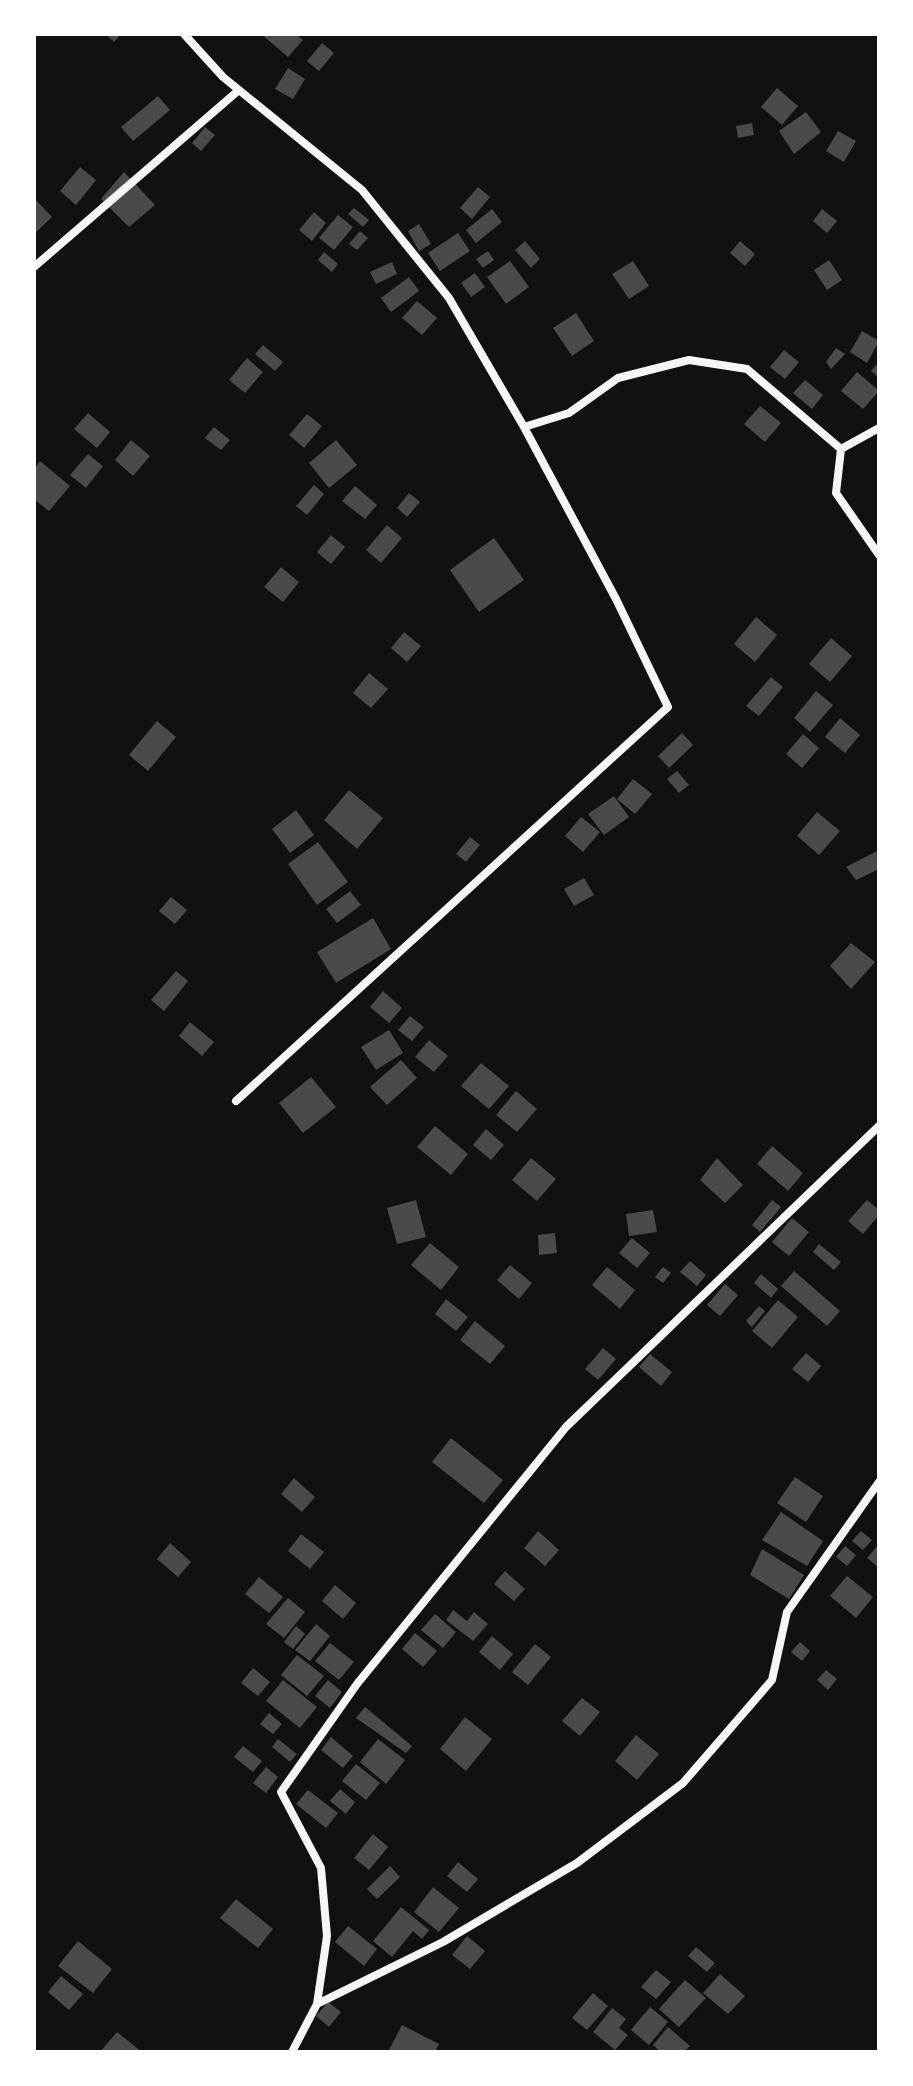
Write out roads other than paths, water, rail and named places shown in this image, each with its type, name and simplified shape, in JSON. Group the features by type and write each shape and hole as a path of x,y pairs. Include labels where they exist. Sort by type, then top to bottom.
{"street":[{"path":"184,34 239,90 362,190 449,298 524,427 616,599 668,707 236,1101"},
{"path":"34,267 239,90"},
{"path":"524,427 569,413 618,378 689,360 747,369 841,449"},
{"path":"841,449 879,428"},
{"path":"841,449 836,493 879,555"},
{"path":"292,2052 317,2004 327,1936 321,1868 281,1792 357,1684 566,1427 879,1126"},
{"path":"317,2004 443,1942 577,1863 683,1783 772,1680 787,1612 879,1482"}]}
